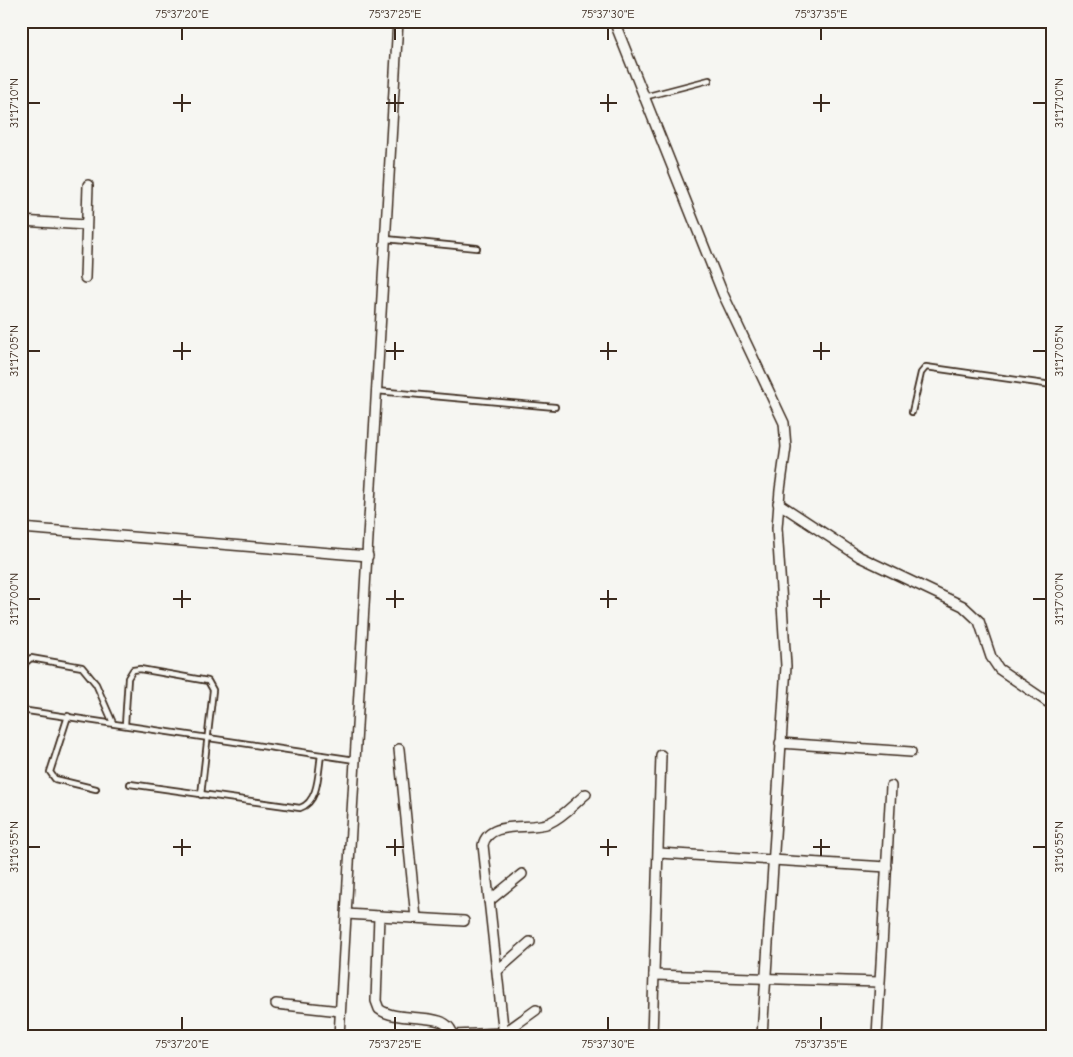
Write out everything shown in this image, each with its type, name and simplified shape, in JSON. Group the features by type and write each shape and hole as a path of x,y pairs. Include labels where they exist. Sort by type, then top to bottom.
{"street":[{"path":"339,1036 398,21"},
{"path":"614,21 723,294 781,412 784,424 786,447 778,503 778,548 786,649 762,1036"},
{"path":"85,278 88,185"},
{"path":"21,221 86,225"},
{"path":"778,503 860,558 963,606 979,621 991,657 999,669 1052,705"},
{"path":"21,528 368,556"},
{"path":"780,743 911,752"},
{"path":"399,749 416,918"},
{"path":"652,1036 661,755"},
{"path":"877,1036 891,786"},
{"path":"504,1034 483,845 488,833 496,830 547,824 560,816 586,794"},
{"path":"659,854 887,867"},
{"path":"489,901 522,874"},
{"path":"346,914 464,921"},
{"path":"379,916 376,1001 379,1009 392,1016 443,1021 451,1028 453,1036 504,1034 536,1010"},
{"path":"498,970 530,942"},
{"path":"654,975 879,982"},
{"path":"276,1004 340,1011"}],"lane":[{"path":"644,97 709,80"},
{"path":"386,239 477,248"},
{"path":"912,412 921,374 926,367 1052,385"},
{"path":"377,391 555,407"},
{"path":"21,683 25,663 31,658 82,668 96,684 113,723"},
{"path":"125,725 128,678 133,670 140,669 204,679 211,683 213,690 201,795"},
{"path":"21,710 355,760"},
{"path":"68,716 50,772 55,779 96,789"},
{"path":"130,784 300,808 310,802 314,795 321,755"}]}
